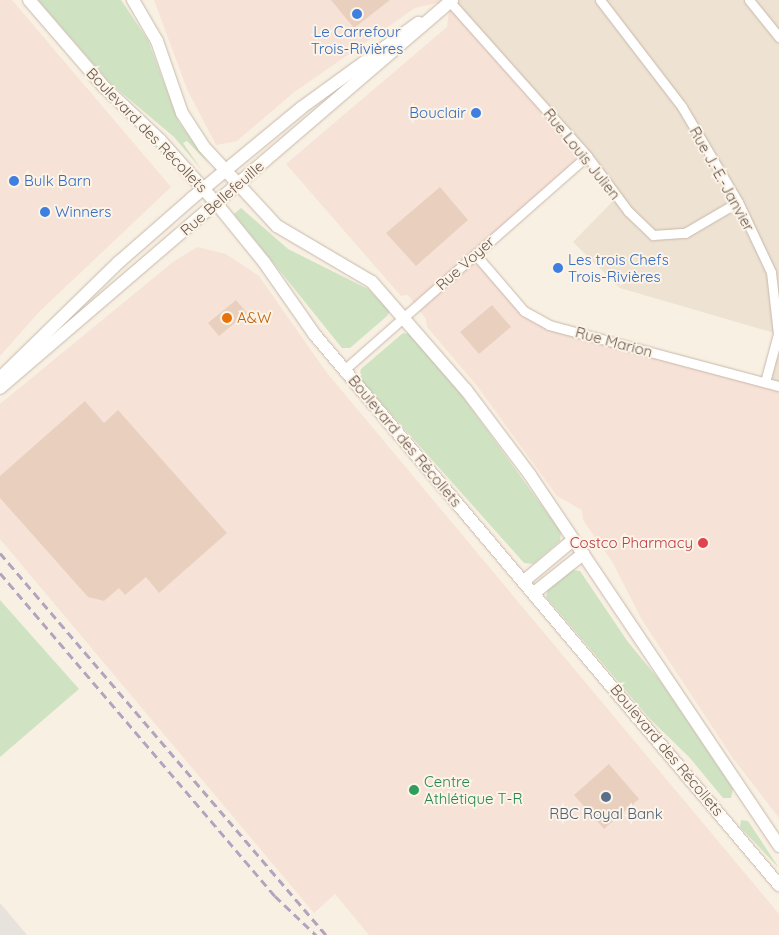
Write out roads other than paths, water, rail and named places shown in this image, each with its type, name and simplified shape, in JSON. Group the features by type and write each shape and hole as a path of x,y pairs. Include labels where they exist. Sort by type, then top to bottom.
{"main road":[{"name":"Boulevard des Récollets","path":"29,0 110,94 160,140 216,203 344,370 779,885"},
{"name":"Boulevard des Récollets","path":"133,0 157,41 185,119 225,173 286,233 362,274 406,318 497,428 779,846"},
{"name":"Rue Bellefeuille","path":"0,378 119,262 204,189 340,77 398,34 447,4"},
{"name":"Rue Bellefeuille","path":"0,388 447,4"},
{"path":"524,581 573,540"},
{"path":"534,593 583,554"}],"street":[{"name":"Rue J.-E.-Janvier","path":"600,0 682,107 738,202 775,270 778,334 765,382"},
{"path":"749,0 779,37"},
{"name":"Rue Louis Julien","path":"447,4 587,156 628,211 653,235 685,233 738,202"},
{"name":"Rue Voyer","path":"344,370 406,318 475,254 587,156"},
{"name":"Rue Marion","path":"475,254 524,311 549,325 779,386"}],"railway":[{"path":"0,553 326,935"},
{"path":"0,573 275,896 316,935"}],"place":[{"name":"Le Carrefour Trois-Rivières","path":"357,14"},
{"name":"Bouclair","path":"476,113"},
{"name":"Bulk Barn","path":"14,181"},
{"name":"Winners","path":"45,212"},
{"name":"Les trois Chefs Trois-Rivières","path":"558,268"},
{"name":"A&W","path":"227,318"},
{"name":"Costco Pharmacy","path":"703,543"},
{"name":"Centre Athlétique T-R","path":"414,790"},
{"name":"RBC Royal Bank","path":"606,797"}]}
